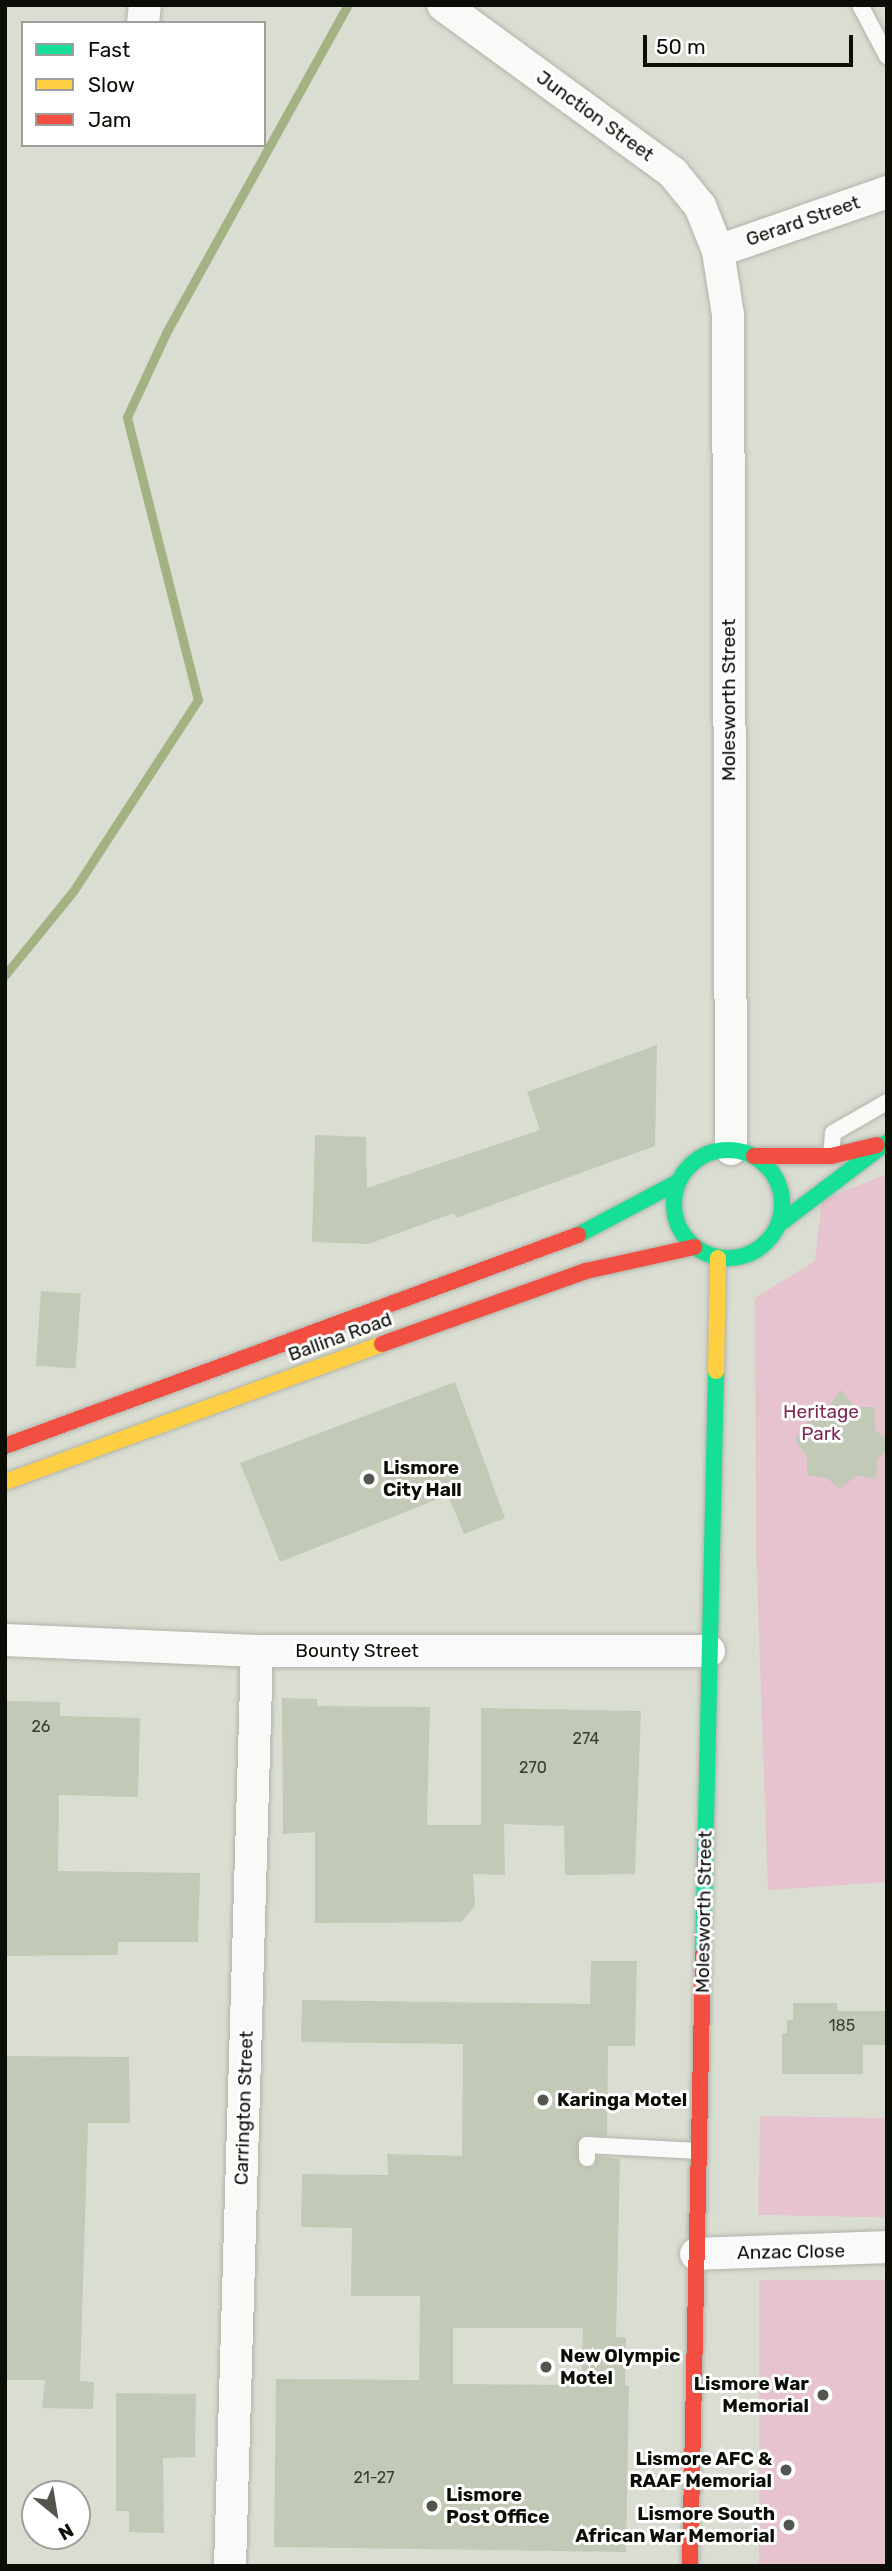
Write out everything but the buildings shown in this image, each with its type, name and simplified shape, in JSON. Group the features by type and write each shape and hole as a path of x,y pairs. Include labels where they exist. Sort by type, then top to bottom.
{"main road":[{"path":"886,1142 779,1224 754,1251 733,1259 718,1258 694,1247 677,1223 674,1196 678,1182 700,1157 743,1152 831,1156 886,1142"},
{"path":"743,1152 777,1178 782,1201 779,1224"},
{"name":"Ballina Road","path":"5,1447 565,1242 678,1182"},
{"name":"Ballina Road","path":"5,1482 532,1289 586,1271 694,1247"},
{"name":"Molesworth Street","path":"690,2566 718,1258"}],"street":[{"name":"Junction Street","path":"443,5 673,173 699,206 718,251"},
{"name":"Gerard Street","path":"718,251 887,192"},
{"name":"Molesworth Street","path":"718,251 728,315 743,1152"},
{"name":"Bounty Street","path":"5,1640 257,1651 709,1651"},
{"name":"Carrington Street","path":"230,2566 257,1651"},
{"name":"Anzac Close","path":"696,2254 887,2247"}],"lane":[{"path":"860,5 887,56"},
{"path":"831,1156 833,1133 887,1102"},
{"path":"587,2158 587,2145 698,2151"}],"green space":[{"name":"Heritage Park","path":"887,1174 887,1882 768,1890 756,1548 755,1298 815,1261 822,1200"},
{"path":"760,2116 887,2118 885,2217 758,2215"},
{"path":"759,2280 887,2280 887,2566 759,2566"}],"waterway":[{"path":"5,975 74,890 198,700 127,417 167,331 348,5"}],"traffic: fast":[{"path":"779,1224 886,1143"},
{"path":"728,1150 749,1154 767,1165 778,1183 782,1204 778,1225 767,1243 749,1254 728,1258 707,1254 689,1243 678,1225 674,1204 678,1183 689,1165 707,1154 728,1150"},
{"path":"578,1235 678,1182"},
{"path":"703,1955 716,1371"}],"traffic: slow":[{"path":"716,1371 718,1258"},
{"path":"5,1482 382,1344"}],"traffic: jam":[{"path":"754,1156 831,1156 877,1145"},
{"path":"5,1446 578,1235"},
{"path":"382,1344 586,1271 694,1247"},
{"path":"690,2566 703,1955"}],"place":[{"name":"Lismore City Hall","path":"369,1479"},
{"name":"Karinga Motel","path":"543,2100"},
{"name":"New Olympic Motel","path":"546,2367"},
{"name":"Lismore War Memorial","path":"823,2395"},
{"name":"Lismore AFC & RAAF Memorial","path":"786,2470"},
{"name":"Lismore Post Office","path":"432,2506"},
{"name":"Lismore South African War Memorial","path":"789,2525"}]}
